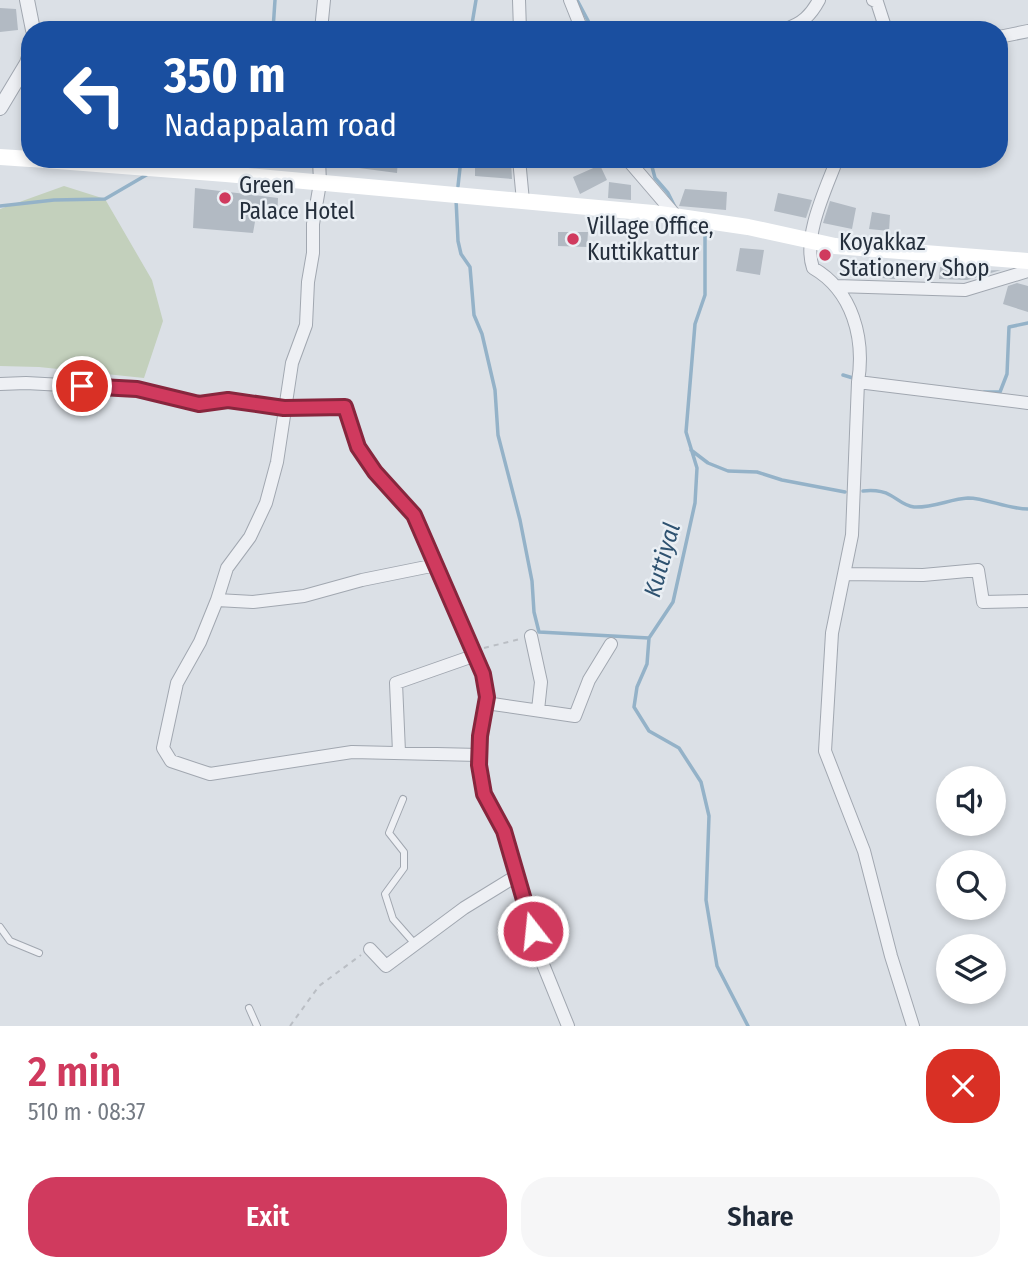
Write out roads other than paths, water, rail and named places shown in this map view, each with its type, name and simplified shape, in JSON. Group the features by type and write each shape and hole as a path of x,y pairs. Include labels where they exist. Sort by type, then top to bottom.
{"main road":[{"path":"0,157 21,158"},
{"path":"139,168 676,216 748,226 835,246 1028,261"}],"street":[{"path":"27,0 31,21"},
{"path":"322,21 324,0"},
{"path":"519,0 520,21"},
{"path":"570,0 579,21"},
{"path":"801,21 811,14 819,0"},
{"path":"873,0 877,2 884,21"},
{"path":"1008,35 1028,31"},
{"path":"0,108 21,73"},
{"path":"319,168 306,325 292,363 277,462 266,503 250,537 228,568 200,642 177,683 163,748 171,761 210,774 352,752 479,755"},
{"path":"520,168 523,201"},
{"path":"635,168 676,216"},
{"path":"834,168 814,222 811,261 813,268 827,276 846,299 857,332 861,356 852,535 832,633 825,751 864,851 891,957 913,1026"},
{"path":"836,286 965,290 1028,271"},
{"path":"859,382 1028,402"},
{"path":"0,384 137,389 199,404 228,400 284,408 345,407 358,447 375,472 414,515 483,674 486,703 479,755 484,794 504,831 540,957 568,1026"},
{"path":"217,600 253,602 304,596 362,580 436,565"},
{"path":"844,574 923,575 978,570 983,602 1028,601"},
{"path":"531,636 541,682 538,710"},
{"path":"486,703 575,716 589,680 611,644"},
{"path":"399,752 396,683 475,653"},
{"path":"370,949 386,966 464,908 516,876"}],"lane":[{"path":"403,799 389,833 404,852 404,868 385,894 393,919 417,945"},
{"path":"0,927 10,941 39,953"},
{"path":"249,1008 257,1026"}],"waterway":[{"path":"274,21 275,0"},
{"path":"472,21 476,0"},
{"path":"577,0 588,21"},
{"path":"458,186 460,168"},
{"path":"652,168 655,178 668,193 675,207"},
{"path":"0,206 54,200 105,199 148,174"},
{"path":"456,199 458,241 461,254 470,267 474,315 482,334 495,390 498,435 520,520 539,632 649,638"},
{"name":"Kuttiyal","path":"705,230 705,295 695,324 686,432 697,468 695,503 673,602 649,638 647,664 637,687 634,707 649,731 679,748 701,782 709,816 706,900 717,966 748,1026"},
{"path":"984,392 1000,392 1007,374 1009,327 1028,323"},
{"path":"843,375 853,378"},
{"path":"691,450 708,463 728,471 757,472 782,480 845,492"},
{"path":"863,491 883,492 914,507 968,498 1028,509"}],"place":[{"name":"Green Palace Hotel","path":"225,198"},
{"name":"Village Office, Kuttikkattur","path":"573,239"},
{"name":"Koyakkaz Stationery Shop","path":"825,255"}]}
